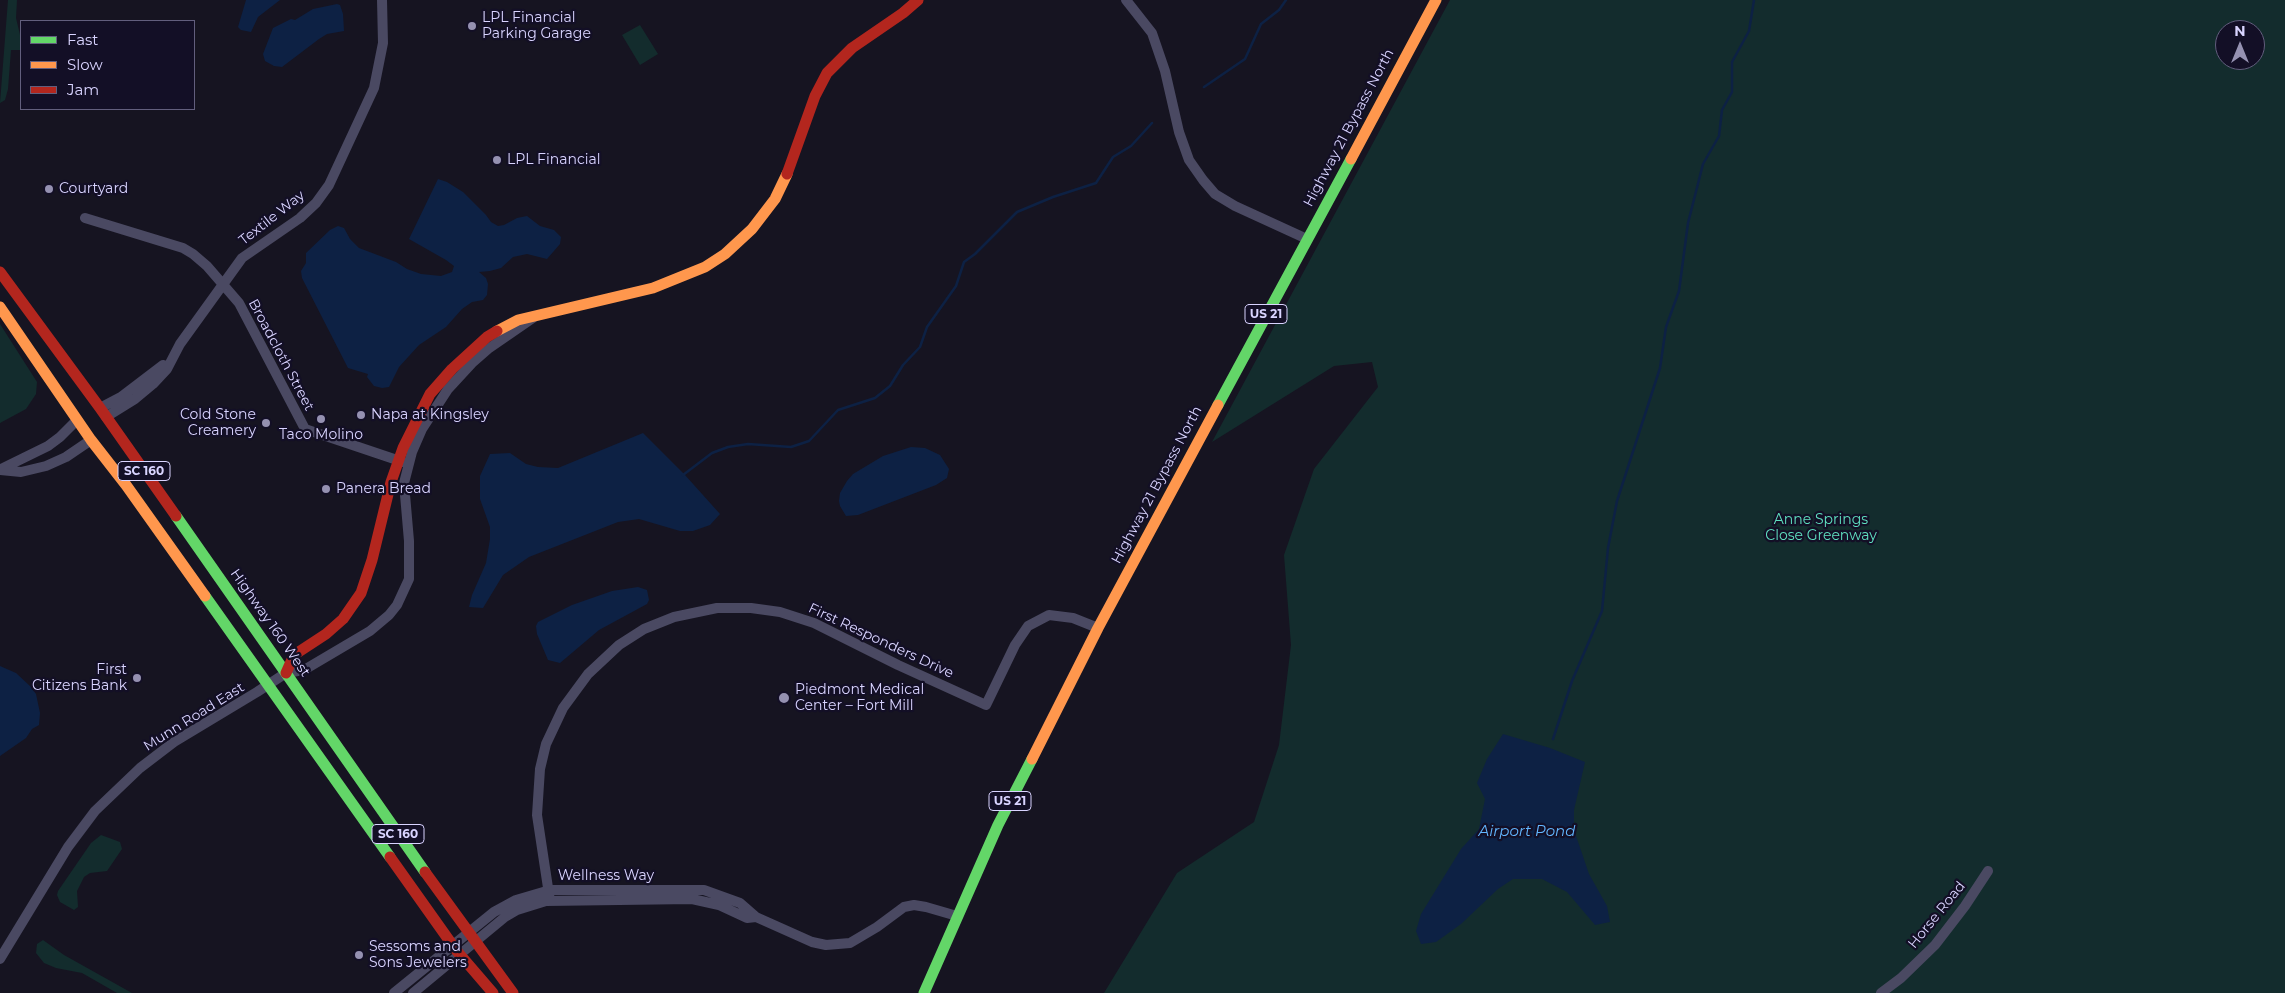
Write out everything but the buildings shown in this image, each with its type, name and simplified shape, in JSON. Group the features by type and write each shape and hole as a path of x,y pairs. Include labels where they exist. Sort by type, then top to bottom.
{"main road":[{"path":"286,673 294,655 326,634 344,619 361,593 422,408 430,394 452,369 487,337 518,320 534,318 566,307 653,288 705,267 725,254 752,229 775,198 793,162 815,96 827,73 852,48 903,13 918,0"},
{"name":"Highway 21 Bypass North","path":"924,993 998,825 1098,628 1436,0"},
{"name":"Highway 160 West","path":"0,272 103,412 286,673 468,948 493,993"},
{"name":"Highway 160 West","path":"0,307 91,440 126,485 268,686 468,948 513,993"}],"street":[{"name":"Textile Way","path":"103,412 135,399 154,384 222,284 242,258 300,218 316,203 329,185 374,88 383,43 382,0"},
{"path":"1126,0 1152,33 1166,72 1179,132 1189,160 1203,180 1215,194 1235,206 1306,239"},
{"name":"Broadcloth Street","path":"85,218 183,248 207,266 239,303 305,429 403,463"},
{"path":"0,470 48,446 77,420"},
{"path":"0,470 21,472 46,466 66,457 91,440"},
{"path":"286,673 304,670 370,631 389,615 397,605 409,579 409,541 403,463"},
{"name":"First Responders Drive","path":"549,896 537,815 540,769 546,744 558,717 574,690 608,655 644,630 674,617 717,608 751,608 780,612 821,626 898,665 986,705 1015,646 1028,626 1049,615 1073,618 1098,628"},
{"name":"Munn Road East","path":"0,959 68,847 95,811 111,794 140,768 174,742 268,686 286,673"},
{"name":"Horse Road","path":"1881,993 1901,978 1935,945 1965,906 1988,870"},
{"name":"Wellness Way","path":"394,993 461,938 507,904 549,896 673,894 719,905 747,918 756,917 812,942 836,946 850,942 870,931 904,907 914,905 926,906 957,916"},
{"name":"Wellness Way","path":"413,993 491,928 517,910 549,896"}],"green space":[{"path":"8,0 17,0 16,18 20,35 20,50 11,50 8,89 5,100 0,103"},
{"name":"Anne Springs Close Greenway","path":"1450,0 2285,0 2285,993 1104,993 1177,873 1254,822 1279,745 1291,645 1284,555 1314,469 1378,387 1372,362 1334,366 1212,442"},
{"path":"640,25 658,54 640,65 622,35"},
{"path":"0,324 37,382 36,394 26,409 0,423"},
{"path":"101,835 120,842 122,849 107,871 90,873 84,877 77,891 78,907 74,910 60,902 57,895 58,891 91,843"},
{"path":"43,940 64,955 132,993 117,993 82,973 56,968 44,963 36,953 37,944"}],"water":[{"path":"246,0 280,0 258,17 251,32 241,30 238,27"},
{"path":"340,5 343,14 344,31 327,34 282,67 274,66 265,61 263,54 273,28 291,19 295,20 313,9"},
{"path":"438,179 463,192 491,222 498,226 527,216 540,226 554,230 561,237 560,244 547,259 527,254 513,257 501,268 479,272 486,278 488,284 487,295 483,300 472,302 462,309 446,327 419,345 399,367 389,387 374,386 367,377 368,374 348,368 302,278 301,271 306,263 306,253 330,230 338,226 344,228 350,239 359,248 396,262 407,269 421,274 441,276 452,272 454,266 409,239"},
{"path":"643,433 685,475 720,514 710,525 693,531 680,531 639,519 618,522 529,557 503,575 483,608 469,607 472,595 486,563 490,539 490,527 480,499 480,476 490,454 510,453 526,464 558,468"},
{"path":"911,447 925,448 940,455 949,469 947,478 936,485 858,515 846,516 840,506 840,493 853,474 883,456"},
{"path":"638,587 647,590 649,600 647,604 599,630 560,663 548,660 537,634 536,626 538,622 572,605 612,591"},
{"path":"0,666 16,673 30,686 36,694 40,713 39,725 32,729 26,738 0,756"},
{"name":"Airport Pond","path":"1503,734 1550,748 1585,762 1574,810 1574,830 1589,874 1607,906 1610,922 1595,925 1567,892 1542,879 1513,879 1498,889 1461,924 1436,942 1421,944 1416,931 1421,914 1461,849 1479,829 1485,799 1477,783 1487,759"}],"waterway":[{"path":"1204,87 1245,59 1261,24 1279,10 1286,0"},
{"path":"1553,739 1572,681 1602,611 1608,548 1617,501 1660,368 1666,327 1679,291 1688,223 1703,164 1719,136 1722,110 1732,92 1732,62 1749,31 1754,0"},
{"path":"683,475 712,453 728,447 748,444 791,447 809,441 838,410 875,398 890,386 903,365 920,347 927,327 956,286 964,262 975,254 1017,212 1053,197 1096,183 1113,157 1131,146 1152,123"}],"traffic: fast":[{"path":"1218,405 1351,159"},
{"path":"176,516 425,872"},
{"path":"205,596 390,857"},
{"path":"924,993 998,825 1032,759"}],"traffic: slow":[{"path":"1351,159 1436,0"},
{"path":"497,331 518,320 653,288 705,267 725,254 752,229 775,199 787,174"},
{"path":"0,307 91,440 126,485 205,596"},
{"path":"1032,759 1098,628 1218,405"}],"traffic: jam":[{"path":"787,174 815,96 827,73 852,48 903,13 918,0"},
{"path":"0,272 100,408 176,516"},
{"path":"286,673 294,655 326,634 343,619 361,593 372,560 391,482 403,448 430,394 452,369 487,337 497,331"},
{"path":"390,857 456,950 493,993"},
{"path":"425,872 513,993"}],"place":[{"name":"LPL Financial Parking Garage","path":"472,26"},
{"name":"LPL Financial","path":"497,160"},
{"name":"Courtyard","path":"49,189"},
{"name":"Napa at Kingsley","path":"361,415"},
{"name":"Taco Molino","path":"321,419"},
{"name":"Cold Stone Creamery","path":"266,423"},
{"name":"Panera Bread","path":"326,489"},
{"name":"First Citizens Bank","path":"137,678"},
{"name":"Piedmont Medical Center – Fort Mill","path":"784,698"},
{"name":"Sessoms and Sons Jewelers","path":"359,955"}]}
